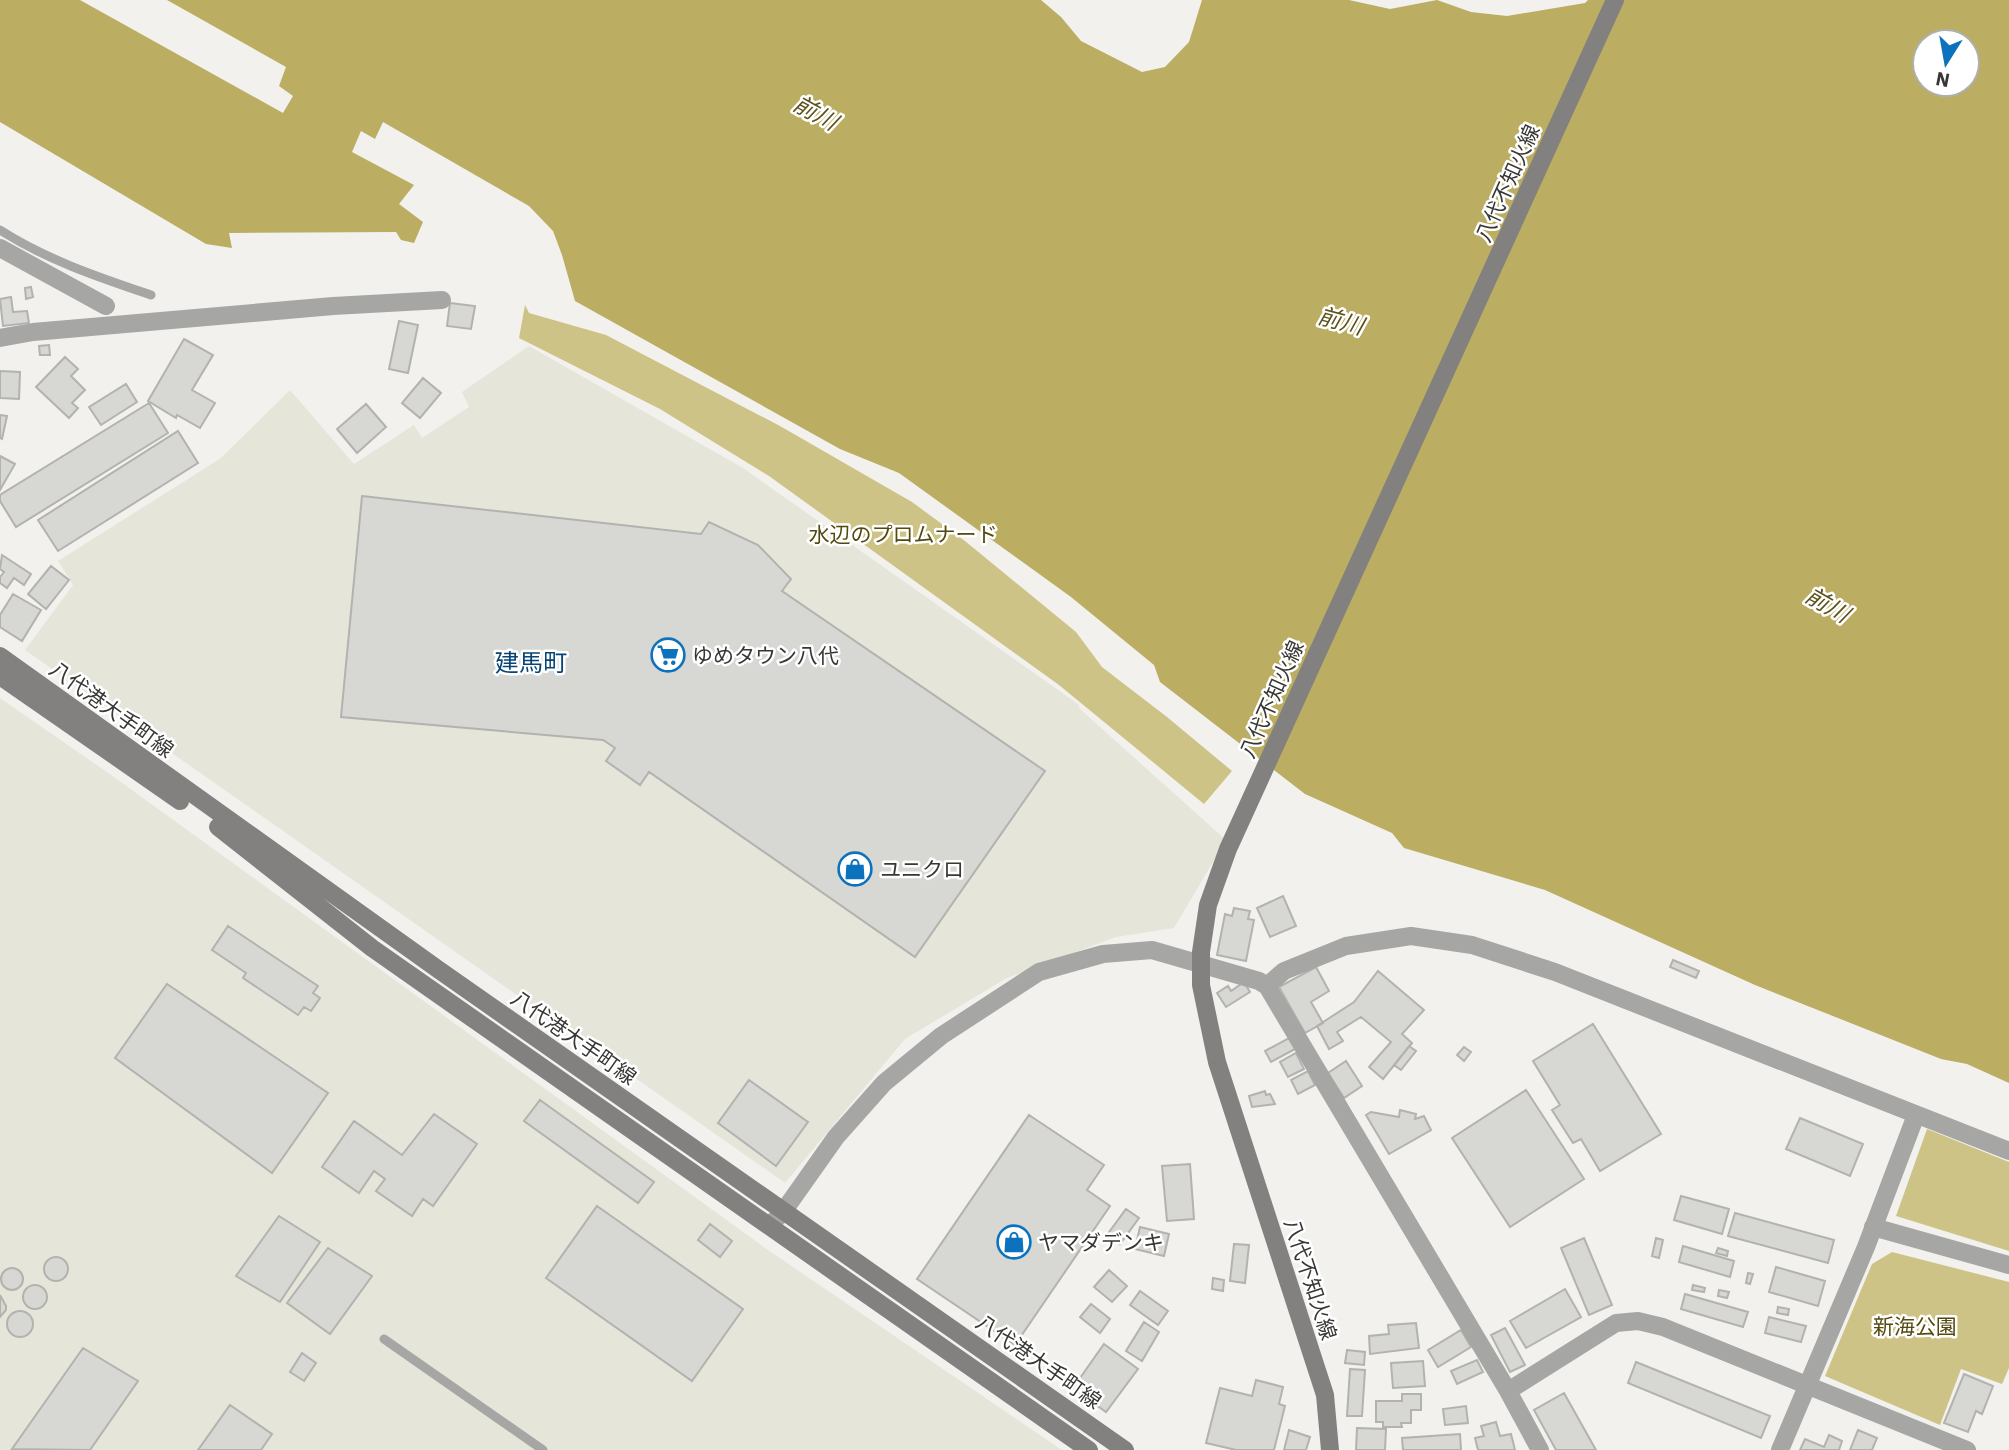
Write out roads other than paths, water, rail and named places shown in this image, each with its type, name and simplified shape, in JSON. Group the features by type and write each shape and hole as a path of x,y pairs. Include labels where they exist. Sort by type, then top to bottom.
{"main road":[{"name":"八代不知火線","path":"1330,1450 1325,1395 1217,1062 1201,985 1201,952 1208,905 1228,849 1615,0"},
{"name":"八代港大手町線","path":"0,656 783,1212 1125,1450"},
{"name":"八代港大手町線","path":"0,676 225,832 372,948 1089,1450"}],"street":[{"path":"2,251 27,248"},
{"path":"2,251 106,306"},
{"path":"0,338 33,332 306,308 442,300"},
{"path":"1267,986 1284,971 1346,946 1411,936 1472,945 1555,972 2009,1151"},
{"path":"770,1225 783,1212 836,1137 884,1083 941,1036 1039,972 1103,954 1152,950 1259,981 1267,986 1541,1450"},
{"path":"1780,1450 1873,1227 1916,1115"},
{"path":"1873,1227 2009,1265"},
{"path":"1508,1391 1616,1323 1638,1321 1663,1327 1967,1450"}],"lane":[{"path":"0,230 27,248 89,274 150,295"},
{"path":"384,1339 543,1450"}],"water":[{"name":"前川","path":"0,0 80,0 283,113 293,96 279,86 286,67 167,0 1041,0 1061,17 1081,41 1142,72 1165,67 1189,42 1202,0 1349,0 1390,9 1437,0 1471,12 1507,16 1585,3 1588,0 2009,0 2009,1083 1967,1064 1941,1059 1755,985 1545,890 1404,848 1392,833 1305,794 1160,682 1154,665 1071,597 899,473 840,449 575,301 553,231 529,206 383,122 375,139 361,131 352,152 414,185 399,204 423,222 414,243 401,240 396,232 229,233 232,248 206,244 0,122"}],"place":[{"name":"ゆめタウン八代","path":"668,655"},
{"name":"ユニクロ","path":"855,869"},
{"name":"ヤマダデンキ","path":"1014,1242"}],"district":[{"name":"建馬町","path":"531,662"}],"park label":[{"name":"水辺のプロムナード","path":"903,534"},
{"name":"新海公園","path":"1915,1326"}]}
